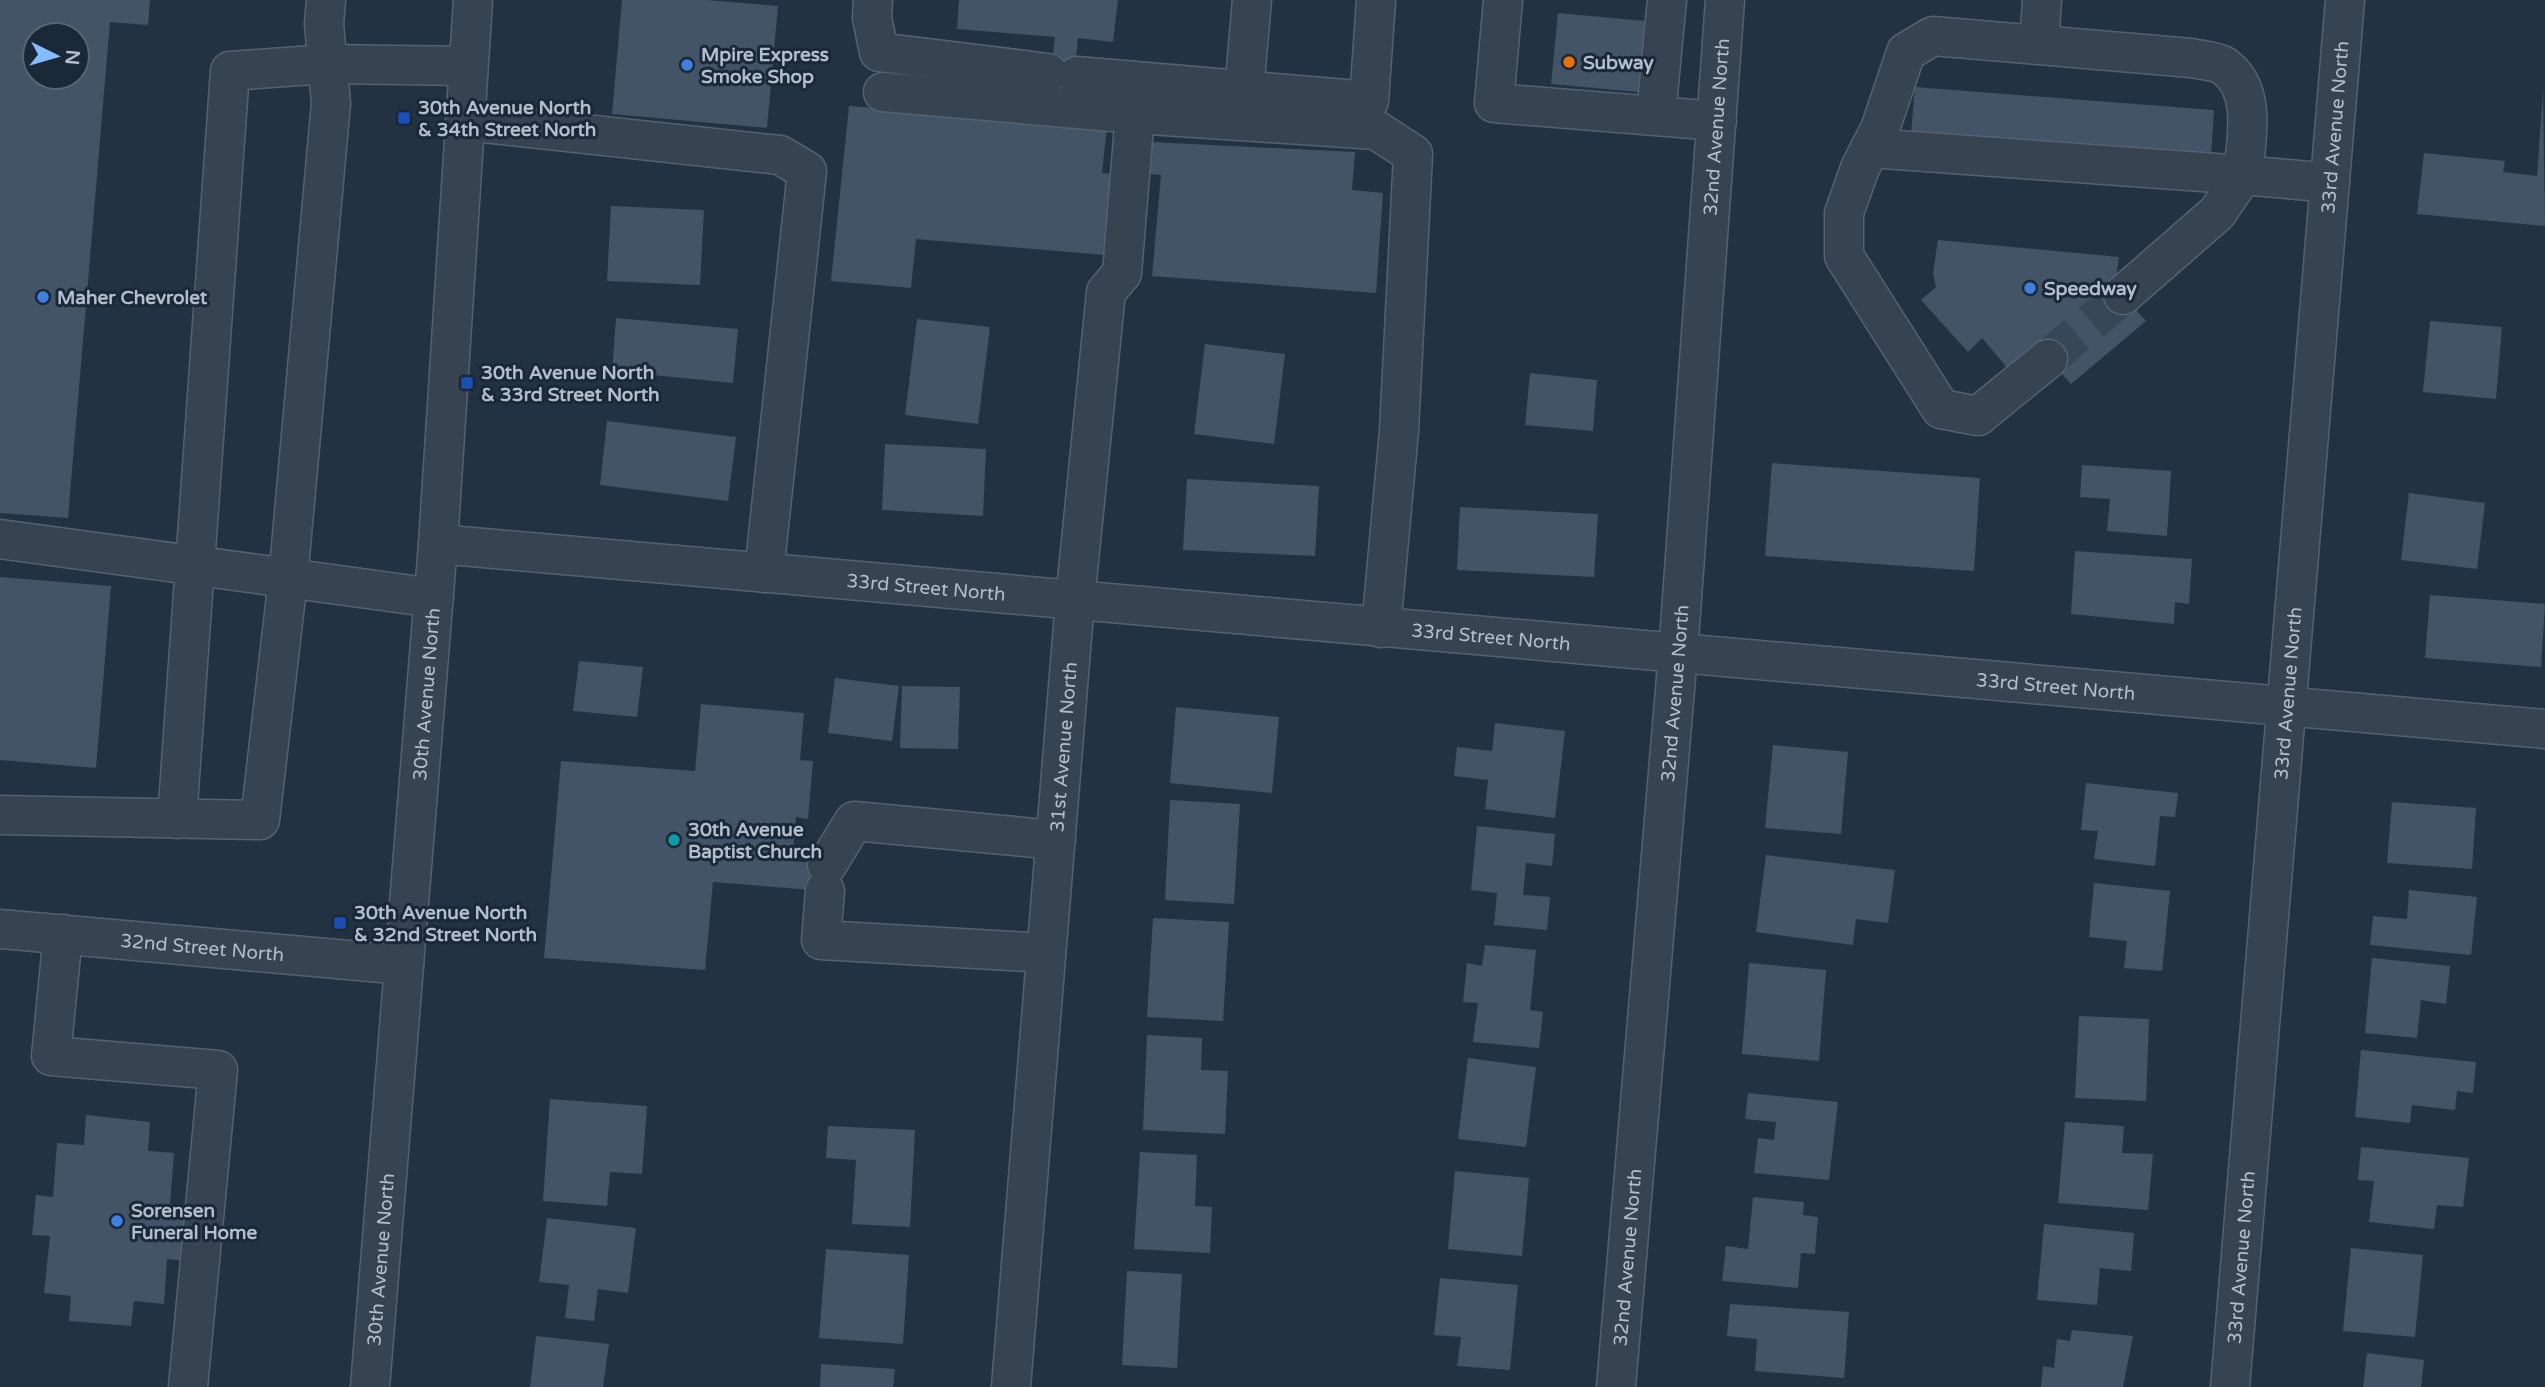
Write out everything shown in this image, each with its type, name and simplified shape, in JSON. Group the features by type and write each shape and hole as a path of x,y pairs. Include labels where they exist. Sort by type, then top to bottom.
{"street":[{"path":"0,815 260,820 288,579 331,103 324,24 326,0"},
{"name":"30th Avenue North","path":"370,1387 438,544 473,0"},
{"path":"873,0 872,18 879,52 1062,74 1369,101 1376,0"},
{"path":"1244,91 1252,0"},
{"path":"1503,0 1494,103 1717,121"},
{"path":"1656,116 1667,0"},
{"name":"32nd Avenue North","path":"1616,1387 1678,654 1726,0"},
{"path":"2039,45 2042,0"},
{"name":"33rd Avenue North","path":"2230,1387 2344,0"},
{"path":"2048,359 1978,416 1941,410 1844,256 1844,213 1880,129 1906,52 1933,36 2191,58 2223,65 2241,86 2248,111 2243,175 2217,213 2123,295"},
{"path":"177,819 230,71 327,64 468,66"},
{"path":"883,92 1135,114 1376,130 1413,154 1399,431 1381,628"},
{"name":"31st Avenue North","path":"1011,1387 1075,601 1106,292 1122,273 1135,114"},
{"path":"465,121 768,153 780,155 807,171 764,573"},
{"path":"1870,148 2330,183"},
{"path":"0,539 434,597"},
{"name":"33rd Street North","path":"438,544 2545,729"},
{"path":"1046,953 821,940 826,878 854,821 1056,839"},
{"name":"32nd Street North","path":"0,929 404,965"},
{"path":"63,934 51,1056 218,1070 188,1387"}],"building":[{"name":"Maher Chevrolet","path":"0,0 150,0 148,25 110,22 68,518 0,513"},
{"path":"622,0 707,0 778,6 767,128 612,114"},
{"path":"959,0 1118,0 1113,42 1078,38 1074,76 1051,73 1055,37 957,29"},
{"name":"Subway","path":"1558,13 1645,21 1638,92 1551,84"},
{"path":"1915,87 2214,110 2211,157 1911,134"},
{"path":"2543,90 2545,226 2417,214 2424,153 2505,161 2503,172 2537,176"},
{"path":"849,106 1107,127 1102,173 1113,174 1105,255 916,239 911,288 831,281"},
{"path":"1150,142 1355,152 1352,190 1383,193 1376,293 1152,276 1161,175 1147,174"},
{"path":"611,206 704,210 700,285 607,281"},
{"path":"1938,240 2119,257 2115,286 2146,321 2071,384 2048,359 2009,370 1982,338 1968,352 1921,300 1936,287 1933,273"},
{"path":"616,318 738,329 733,383 612,371"},
{"path":"917,319 990,327 978,424 905,415"},
{"path":"2430,321 2502,327 2496,399 2423,392"},
{"path":"1205,344 1285,354 1274,444 1194,434"},
{"path":"1530,373 1597,380 1593,431 1525,425"},
{"path":"607,421 736,437 728,501 600,485"},
{"path":"885,444 986,449 983,516 882,510"},
{"path":"1772,463 1980,478 1974,571 1765,556"},
{"path":"2082,465 2171,471 2167,536 2107,531 2110,499 2080,497"},
{"path":"1187,479 1319,486 1315,556 1183,550"},
{"path":"2409,493 2485,503 2477,569 2401,560"},
{"path":"1460,507 1598,514 1594,577 1457,570"},
{"path":"2075,551 2192,559 2189,604 2175,602 2174,624 2071,614"},
{"path":"0,577 111,586 96,768 0,760"},
{"path":"2430,595 2545,604 2541,667 2425,658"},
{"path":"579,661 643,667 637,717 573,711"},
{"path":"835,678 899,686 892,741 828,733"},
{"path":"902,686 960,687 958,749 900,748"},
{"name":"30th Avenue Baptist Church","path":"701,704 804,713 800,760 813,761 808,819 796,817 792,861 840,866 837,892 713,882 705,970 544,958 561,761 695,771"},
{"path":"1176,707 1279,717 1272,793 1170,783"},
{"path":"1495,723 1565,731 1555,818 1485,809 1488,780 1454,776 1457,747 1492,751"},
{"path":"1773,745 1848,752 1841,834 1765,828"},
{"path":"2086,783 2178,793 2175,817 2160,816 2155,866 2094,859 2098,831 2081,830"},
{"path":"1170,800 1240,804 1234,904 1165,900"},
{"path":"2392,802 2476,808 2472,869 2387,863"},
{"path":"1477,826 1555,834 1552,866 1526,863 1523,895 1550,897 1547,930 1494,925 1497,893 1471,890"},
{"path":"1766,855 1895,870 1888,923 1856,919 1853,945 1756,932"},
{"path":"2094,883 2170,891 2162,971 2124,968 2127,941 2089,937"},
{"path":"2409,890 2477,897 2471,955 2370,945 2373,916 2407,919"},
{"path":"1153,918 1229,922 1223,1021 1147,1017"},
{"path":"1485,945 1536,950 1530,1010 1543,1012 1539,1048 1473,1042 1478,1003 1463,1002 1467,963 1482,966"},
{"path":"2372,958 2450,966 2446,1004 2421,1000 2417,1038 2365,1033"},
{"path":"1749,963 1826,970 1819,1061 1742,1054"},
{"path":"2079,1016 2149,1019 2146,1101 2075,1098"},
{"path":"1147,1035 1202,1038 1201,1070 1228,1071 1225,1134 1143,1130"},
{"path":"2361,1050 2476,1062 2473,1093 2457,1091 2455,1110 2412,1105 2410,1123 2355,1117"},
{"path":"1468,1058 1536,1067 1526,1147 1458,1139"},
{"path":"1748,1093 1838,1102 1829,1180 1754,1173 1758,1138 1774,1140 1776,1122 1745,1119"},
{"path":"550,1099 647,1106 642,1174 610,1172 607,1206 543,1201"},
{"name":"Sorensen Funeral Home","path":"86,1115 150,1122 148,1151 174,1153 170,1204 202,1207 197,1262 167,1259 164,1304 134,1301 131,1326 69,1321 71,1296 44,1293 50,1236 32,1235 36,1195 53,1197 57,1143 84,1145"},
{"path":"2065,1122 2124,1126 2122,1153 2153,1154 2148,1210 2058,1203"},
{"path":"828,1126 915,1130 910,1227 852,1224 856,1160 826,1158"},
{"path":"2361,1147 2469,1158 2463,1207 2437,1205 2434,1229 2369,1222 2374,1181 2358,1180"},
{"path":"1140,1152 1197,1155 1195,1206 1212,1207 1210,1253 1134,1249"},
{"path":"1455,1171 1529,1178 1522,1256 1448,1249"},
{"path":"1753,1197 1804,1202 1803,1215 1818,1217 1815,1254 1801,1253 1798,1288 1722,1281 1726,1246 1748,1249"},
{"path":"547,1218 636,1228 628,1293 598,1289 594,1321 565,1318 569,1285 539,1282"},
{"path":"2044,1224 2134,1233 2131,1271 2100,1268 2097,1305 2037,1300"},
{"path":"2351,1248 2423,1255 2415,1337 2343,1331"},
{"path":"826,1249 909,1255 903,1344 819,1338"},
{"path":"1127,1271 1182,1274 1177,1368 1122,1365"},
{"path":"1440,1278 1518,1285 1510,1370 1457,1366 1461,1337 1434,1335"},
{"path":"1730,1304 1849,1312 1844,1378 1755,1371 1757,1339 1727,1336"},
{"path":"2072,1330 2133,1336 2123,1387 2041,1387 2043,1366 2054,1368 2057,1339 2070,1341"},
{"path":"536,1336 609,1344 603,1387 530,1387"},
{"path":"2367,1353 2424,1360 2421,1387 2363,1387"},
{"path":"821,1364 895,1369 893,1387 820,1387"}],"tunnel":[{"path":"2048,359 2123,295"}],"place":[{"name":"Subway","path":"1569,62"},
{"name":"Mpire Express Smoke Shop","path":"687,65"},
{"name":"30th Avenue North & 34th Street North","path":"404,118"},
{"name":"Speedway","path":"2030,288"},
{"name":"Maher Chevrolet","path":"43,297"},
{"name":"30th Avenue North & 33rd Street North","path":"467,383"},
{"name":"30th Avenue Baptist Church","path":"674,840"},
{"name":"30th Avenue North & 32nd Street North","path":"340,923"},
{"name":"Sorensen Funeral Home","path":"117,1221"}]}
